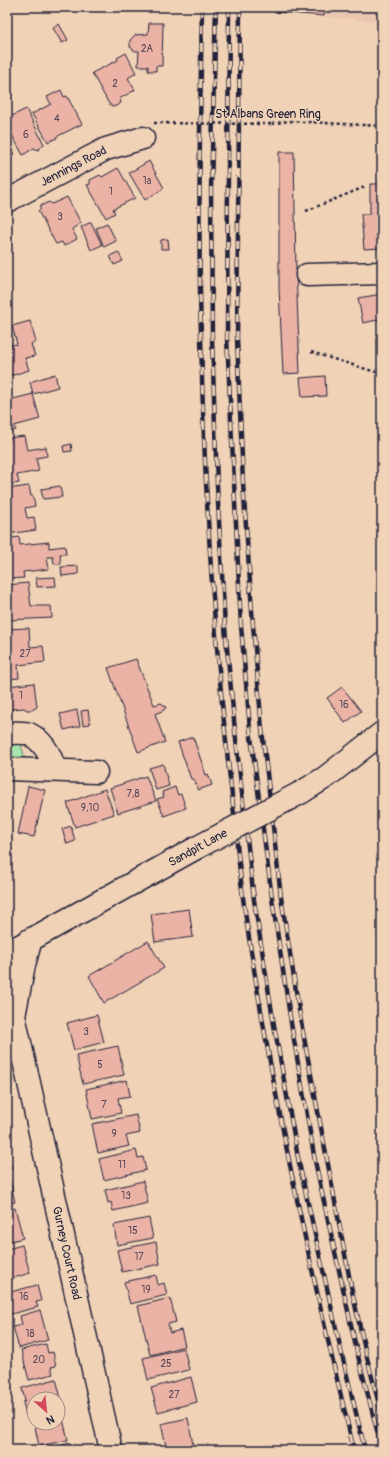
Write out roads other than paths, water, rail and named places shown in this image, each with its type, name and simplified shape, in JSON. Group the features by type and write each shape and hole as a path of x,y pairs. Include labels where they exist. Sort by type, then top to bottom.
{"street":[{"name":"Jennings Road","path":"7,201 106,149 149,131"},
{"path":"307,276 382,273"},
{"path":"7,733 29,734 35,738 51,756 55,770"},
{"name":"Sandpit Lane","path":"7,953 198,847 302,792 326,777 382,733"},
{"path":"7,768 96,772"},
{"name":"Gurney Court Road","path":"32,939 24,966 14,1016 15,1057 111,1450"}],"railway":[{"path":"202,7 199,213 202,394 207,509 215,624 239,864 244,905 266,1042 279,1111 322,1315 354,1450"},
{"path":"216,7 211,188 212,338 217,485 225,627 235,731 254,900 274,1025 299,1163 365,1450"},
{"path":"229,7 227,338 241,626 250,729 272,898 291,1023 315,1161 357,1352 382,1450"},
{"path":"240,7 237,338 243,483 262,729 281,897 301,1022 351,1286 365,1350 382,1416"}]}
